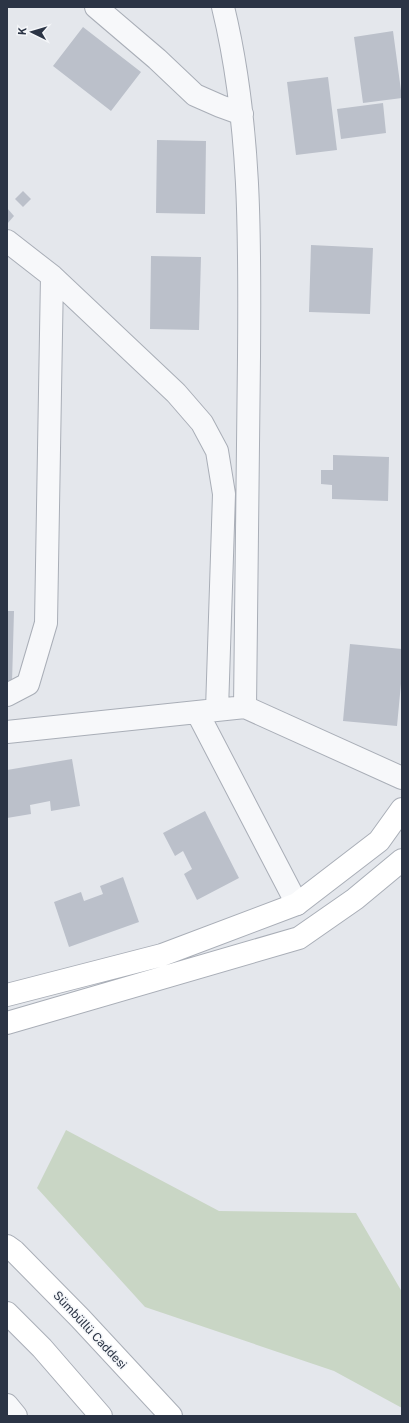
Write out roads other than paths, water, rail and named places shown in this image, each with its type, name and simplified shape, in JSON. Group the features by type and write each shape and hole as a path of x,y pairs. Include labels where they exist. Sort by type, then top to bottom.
{"street":[{"path":"96,7 157,59 195,94 220,106 242,114"},
{"path":"223,7 234,51 242,114 250,222 244,706"},
{"path":"7,241 52,276 176,393 202,423 217,452 224,494 207,711 297,904"},
{"path":"7,695 28,684 46,623 52,276"},
{"path":"7,732 244,706 402,778"},
{"path":"7,996 162,955 297,904 379,840 402,809"},
{"path":"7,1023 300,938 355,899 402,860"},
{"name":"Sümbüllü Caddesi","path":"7,1246 14,1251 80,1318 170,1416"},
{"path":"7,1313 42,1348 101,1416"},
{"path":"7,1405 16,1416"}]}
